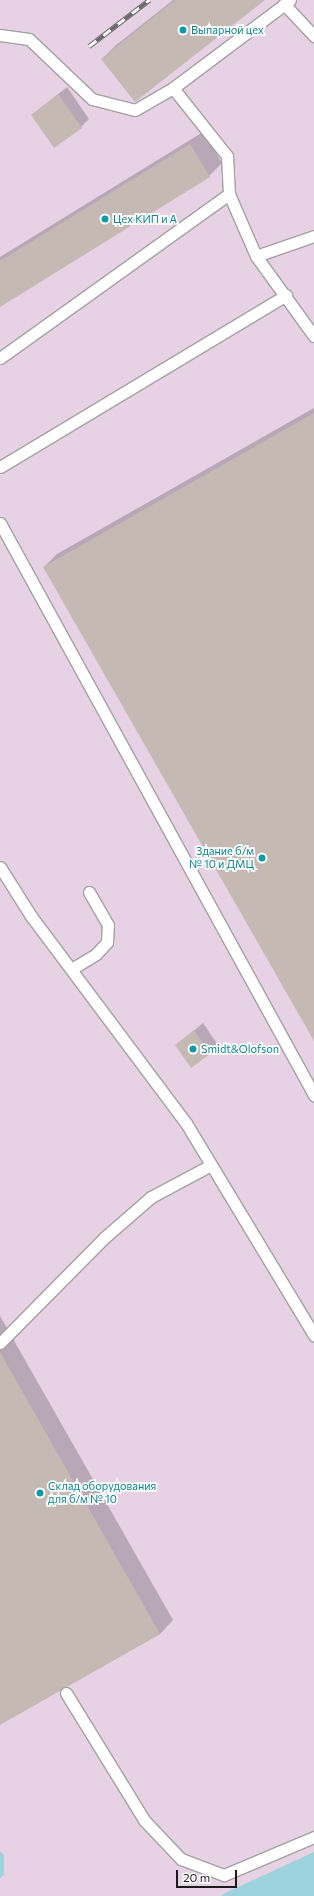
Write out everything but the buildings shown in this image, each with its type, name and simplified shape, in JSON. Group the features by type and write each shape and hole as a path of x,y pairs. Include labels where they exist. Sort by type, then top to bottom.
{"lane":[{"path":"0,35 29,39 92,99 135,110 173,88 287,2 314,36"},
{"path":"173,88 227,156 229,194 256,256 286,295 314,336"},
{"path":"0,358 229,194"},
{"path":"256,256 314,236"},
{"path":"0,467 286,295"},
{"path":"0,523 314,1095"},
{"path":"0,867 31,916 73,968 186,1123 209,1166 314,1335"},
{"path":"73,968 96,954 107,942 108,926 89,892"},
{"path":"0,1343 105,1237 151,1197 209,1166"},
{"path":"66,1693 144,1820 181,1859 224,1874 314,1837"}],"shaded area":[{"path":"0,0 314,0 314,1896 0,1896"}],"water":[{"path":"0,1851 4,1855 4,1875 0,1878"},
{"path":"314,1852 314,1896 221,1896 225,1893"}],"railway":[{"path":"89,46 149,0"}],"place":[{"name":"Выпарной цех","path":"183,30"},
{"name":"Цех КИП и А","path":"105,219"},
{"name":"Здание б/м № 10 и ДМЦ","path":"262,858"},
{"name":"Smidt&Olofson","path":"193,1049"},
{"name":"Склад оборудования для б/м № 10","path":"40,1493"}]}
